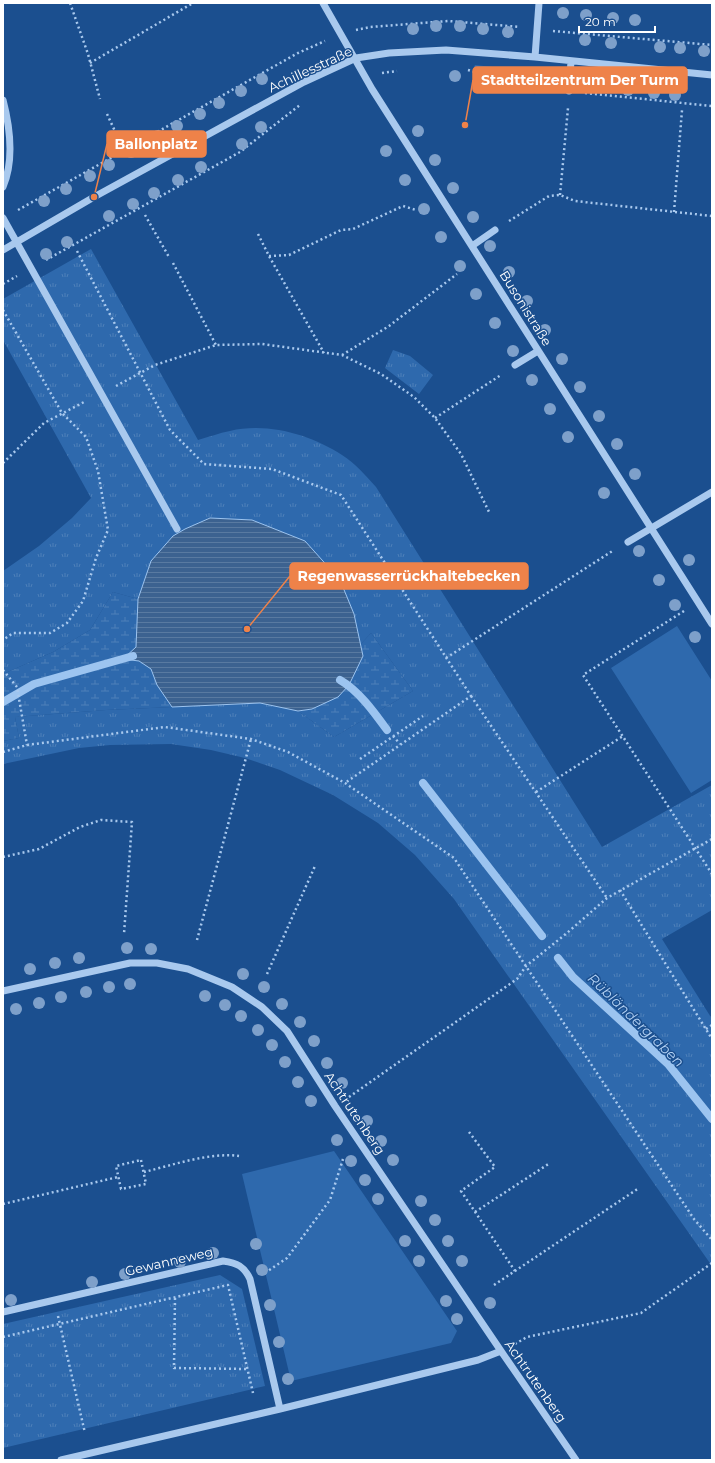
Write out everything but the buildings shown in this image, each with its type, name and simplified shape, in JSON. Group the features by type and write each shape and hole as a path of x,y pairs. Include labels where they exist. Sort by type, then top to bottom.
{"street":[{"name":"Busonistraße","path":"323,3 356,58 364,76 712,624"},
{"path":"535,57 539,3"},
{"name":"Achillesstraße","path":"3,250 94,197 304,82 356,58 389,53 446,50 535,57 712,75"},
{"path":"569,91 571,61"},
{"path":"3,100 6,110 10,150 6,179 3,187"},
{"path":"3,218 177,529"},
{"path":"472,246 495,230"},
{"path":"515,365 538,351"},
{"path":"628,542 650,527 712,492"},
{"name":"Achtrutenberg","path":"3,990 130,963 157,963 188,969 232,987 262,1007 287,1032 335,1106 501,1352 576,1460"},
{"name":"Gewanneweg","path":"3,1312 223,1261 235,1263 246,1271 250,1279 280,1409"},
{"path":"61,1460 280,1409 478,1360 501,1352"}],"path":[{"path":"70,3 80,29 100,100"},
{"path":"90,63 193,3"},
{"path":"364,76 402,70"},
{"path":"464,70 470,70 522,86 712,106"},
{"path":"560,195 569,91"},
{"path":"3,284 240,152 302,103"},
{"path":"674,212 682,110"},
{"path":"107,114 120,142"},
{"path":"495,230 549,196 560,195 575,201 712,216"},
{"path":"269,256 289,255 341,230 353,229 403,206 416,210"},
{"path":"145,215 169,257"},
{"path":"258,234 324,353"},
{"path":"77,251 170,430 204,464 272,470 341,495 471,696 607,898"},
{"path":"173,263 216,345"},
{"path":"342,355 389,326 457,274"},
{"path":"3,310 62,414 86,437 98,471 108,530 96,558 83,601 67,622 50,633 13,633 3,640"},
{"path":"141,373 155,365 216,345 262,344 342,355 381,374 414,397 435,418 461,454 490,514"},
{"path":"435,418 515,365"},
{"path":"3,463 44,423 62,414"},
{"path":"446,658 628,542"},
{"path":"698,602 584,675 712,874"},
{"path":"3,670 17,687 28,745"},
{"path":"345,783 471,696"},
{"path":"360,759 423,716"},
{"path":"3,752 28,745 165,727 251,739 288,752 345,783 454,858 694,1219 712,1240"},
{"path":"393,736 400,744"},
{"path":"536,792 623,736"},
{"path":"197,940 251,739"},
{"path":"3,857 39,850 80,827 101,820 132,822 124,934"},
{"path":"360,1088 517,979 526,966 607,898 712,839"},
{"path":"268,974 314,866"},
{"path":"620,890 712,1039"},
{"path":"706,1029 712,1025"},
{"path":"469,1132 495,1167 461,1191 515,1271"},
{"path":"144,1172 210,1156 226,1154 239,1156"},
{"path":"250,1279 269,1271 287,1258 308,1232 330,1200 343,1159"},
{"path":"141,1160 146,1184 121,1190 118,1177 116,1166 141,1160"},
{"path":"476,1212 550,1163"},
{"path":"3,1204 118,1177"},
{"path":"494,1285 639,1188"},
{"path":"501,1352 527,1337 641,1313 712,1262"},
{"path":"3,1337 228,1285 253,1393"},
{"path":"175,1298 174,1368 247,1369"},
{"path":"54,1300 85,1433"}],"green space":[{"path":"475,65 528,71 524,84 474,67"},
{"path":"91,249 198,440 226,432 244,429 274,429 289,432 317,442 347,458 356,465 376,487 602,847 712,785 712,910 662,939 712,1019 712,1266 454,899 415,855 378,823 333,795 280,770 245,758 211,750 171,744 110,745 79,748 3,764 3,741 19,738 15,717 106,710 260,703 298,711 334,737 413,691 371,633 360,645 354,614 305,541 252,520 209,518 173,536 151,561 138,599 113,592 90,630 53,652 3,674 3,571 39,546 72,518 91,498 3,340 3,299"},
{"path":"393,350 410,356 433,375 419,394 385,368"},
{"path":"113,592 138,599 136,648 139,661 151,669 157,685 172,707 106,710 15,717 19,738 3,741 3,674 53,652 90,630"},
{"path":"677,626 712,681 712,780 691,793 611,668"},
{"path":"371,633 413,691 334,737 298,711 312,709 363,656 360,645"},
{"path":"334,1151 457,1331 451,1343 291,1381 242,1174"},
{"path":"220,1275 242,1289 265,1386 3,1448 3,1324"}],"shaded area":[{"path":"210,518 252,520 305,541 340,580 354,614 363,656 349,685 338,697 312,709 298,711 260,703 172,707 157,685 151,669 139,661 123,659 136,647 138,599 151,561 173,536"}],"waterway":[{"path":"3,702 34,684 133,656"},
{"path":"340,680 360,696 387,730"},
{"path":"423,783 542,936"},
{"name":"Rübländergraben","path":"558,958 573,977 668,1064 712,1119"}],"place":[{"name":"Stadtteilzentrum Der Turm","path":"465,125"},
{"name":"Ballonplatz","path":"94,197"},
{"name":"Regenwasserrückhaltebecken","path":"247,629"}]}
